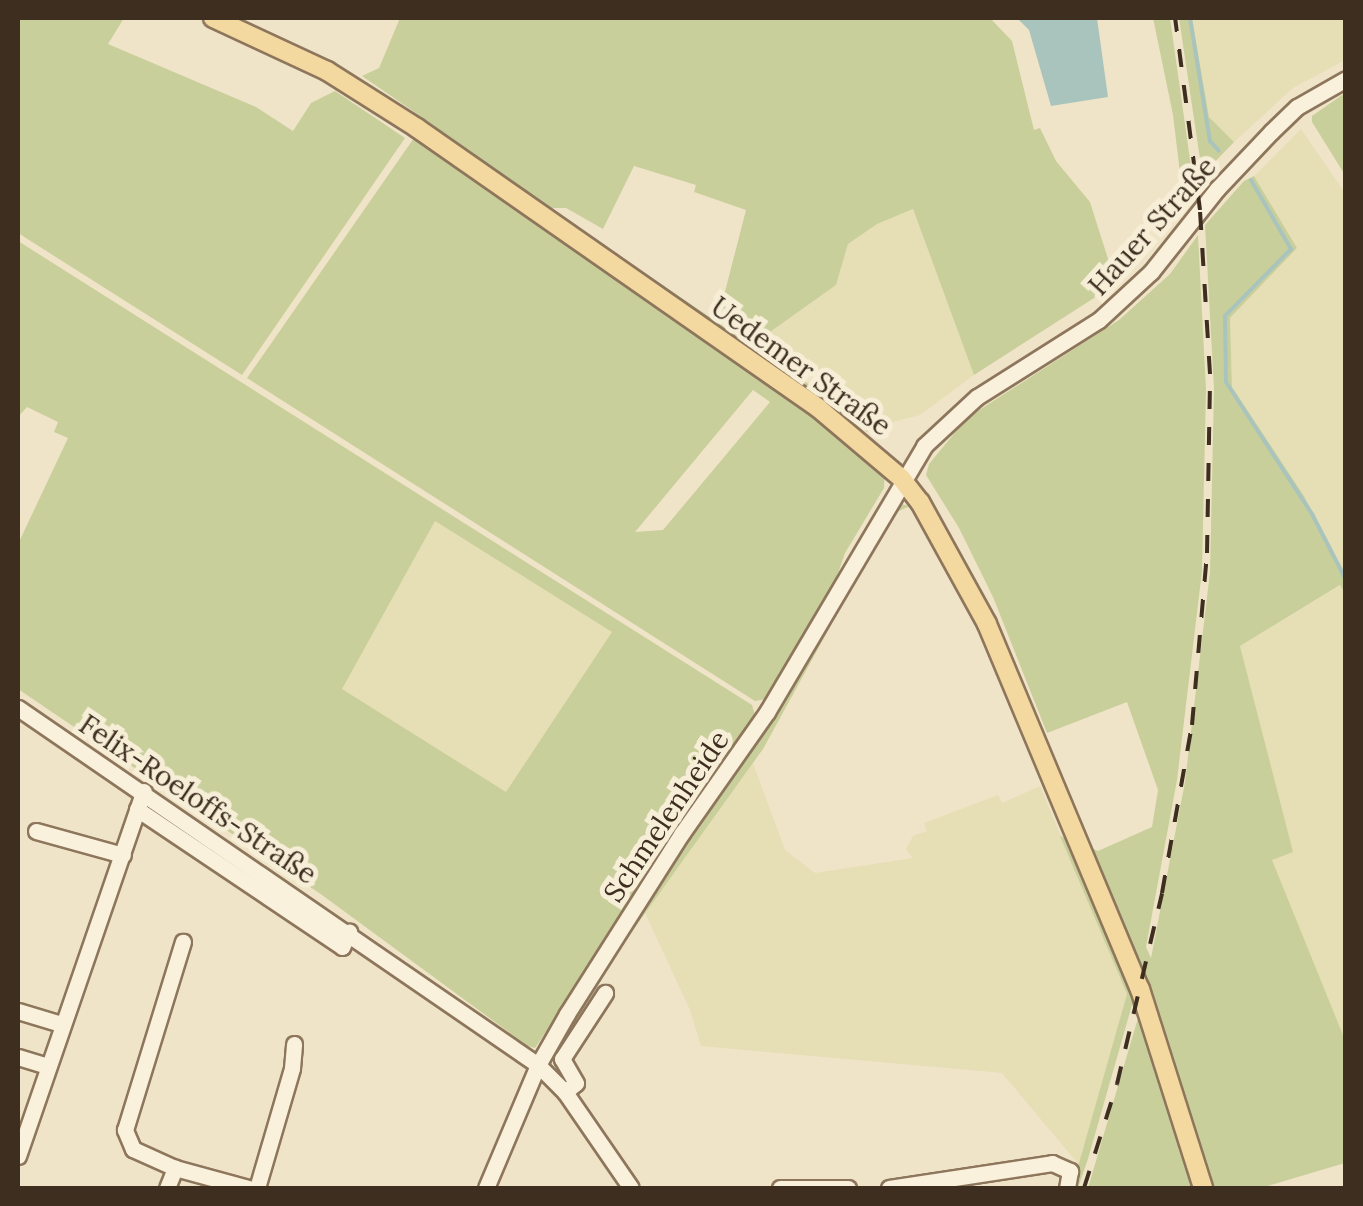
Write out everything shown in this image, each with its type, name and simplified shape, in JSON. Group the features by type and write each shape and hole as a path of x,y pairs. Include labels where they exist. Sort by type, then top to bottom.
{"main road":[{"name":"Uedemer Straße","path":"213,18 326,71 417,128 817,407 901,478 920,502 987,624 1140,989 1203,1188"}],"street":[{"name":"Hauer Straße","path":"901,478 957,412 1075,337 1132,292 1271,132 1297,107 1346,79"},
{"name":"Schmelenheide","path":"486,1188 538,1065 644,892 767,712 901,478"},
{"name":"Felix-Roeloffs-Straße","path":"18,708 350,932 538,1065 565,1092 631,1188"},
{"path":"19,1148 144,791"},
{"name":"Felix-Roeloffs-Straße","path":"137,808 342,947 350,932"},
{"path":"36,831 123,855"},
{"path":"183,942 125,1130 134,1149 174,1168 248,1188"},
{"path":"565,1092 576,1083 562,1058 605,993"},
{"path":"18,1011 61,1024"},
{"path":"257,1188 292,1068 294,1044"},
{"path":"18,1057 47,1066"},
{"path":"889,1188 1052,1163 1070,1171 1068,1188"},
{"path":"167,1188 174,1168"},
{"path":"780,1188 848,1188"}],"shaded area":[{"path":"1192,18 1345,18 1345,60 1293,88 1234,142 1209,117"},
{"path":"1301,129 1345,193 1345,579 1304,496 1232,388 1230,318 1297,248 1254,176"},
{"path":"913,209 974,375 920,415 881,425 763,337 836,285 848,244 877,224"},
{"path":"435,521 613,632 511,796 333,685"},
{"path":"1341,585 1346,594 1345,1040 1271,860 1292,852 1240,646"},
{"path":"753,763 785,850 815,873 913,858 906,849 913,836 927,831 924,823 998,795 1002,803 1040,786 1127,994 1080,1166 1002,1073 701,1046 690,1010 645,913"}],"green space":[{"path":"18,18 124,18 108,44 256,107 293,131 311,103 335,91 405,138 242,375 18,233"},
{"path":"400,18 990,18 1012,41 1034,130 1040,128 1056,161 1090,202 1116,284 974,375 913,209 877,224 848,244 836,285 763,337 721,307 746,210 694,192 696,185 634,166 603,229 566,208 549,208 872,427 867,432 426,128 429,122 362,76 379,68"},
{"path":"1153,18 1170,18 1195,195 1184,206 1173,115"},
{"path":"1179,18 1192,18 1209,117 1234,142 1209,168 1204,186"},
{"path":"1345,93 1345,175 1312,116"},
{"path":"414,138 421,138 857,443 885,470 884,488 845,553 832,591 770,698 755,701 247,378","holes":["753,390 770,402 663,530 635,532"]},
{"path":"1254,176 1297,248 1230,318 1232,387 1304,496 1345,579 1346,594 1340,585 1240,646 1293,852 1272,860 1345,1040 1345,1163 1261,1188 1209,1188 1084,845 1098,851 1152,827 1158,790 1127,702 1047,733 993,597 959,528 926,475 929,464 967,418 1119,320 1170,274 1198,235 1206,389 1202,571 1177,780 1146,947 1151,958 1185,782 1210,572 1214,389 1205,225 1244,181"},
{"path":"18,241 752,705 756,718 535,1048 516,1043 518,1039 322,895 18,689 18,544 68,438 54,432 58,422 27,407 18,417","holes":["435,521 612,632 506,792 342,689"]},
{"path":"910,506 892,514 763,749 623,944 553,1056 551,1051 893,507"},
{"path":"1060,836 1072,840 1136,993 1197,1188 1088,1188 1138,1018 1132,1005 1088,1159 1078,1188 1072,1188 1127,994"}],"water":[{"path":"1017,18 1097,18 1108,97 1051,106 1029,30"}],"waterway":[{"path":"1190,18 1210,141 1219,151"},
{"path":"1251,180 1291,249 1225,316 1226,382 1312,514 1346,580"}],"railway":[{"path":"1084,1188 1117,1084 1162,893 1192,725 1207,553 1210,374 1200,210 1175,18"}]}
